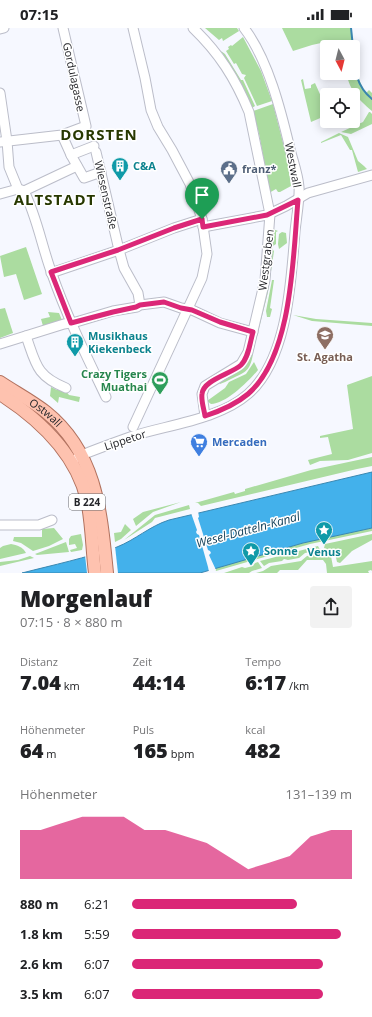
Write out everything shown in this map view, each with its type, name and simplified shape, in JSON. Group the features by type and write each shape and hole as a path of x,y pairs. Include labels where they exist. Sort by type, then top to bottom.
{"main road":[{"name":"Ostwall","path":"0,382 45,411 54,419 68,434 82,455"},
{"name":"Ostwall","path":"0,394 18,405 41,425 71,461"},
{"name":"B 224","path":"82,455 91,475 98,497 107,573"},
{"name":"B 224","path":"71,461 81,481 87,501 94,573"}],"street":[{"path":"0,29 4,28"},
{"name":"Gordulagasse","path":"62,135 86,126 64,28"},
{"path":"132,427 205,269 207,254 202,223 190,184 158,127 151,110 146,78 133,28"},
{"name":"Westgraben","path":"193,28 215,51 233,79 249,112 270,214 265,280 248,352 241,364 205,386 202,394 205,416"},
{"name":"Westwall","path":"181,423 224,409 248,394 260,380 276,349 284,320 290,285 299,188 287,135 277,101 260,55 244,28"},
{"path":"0,93 4,141 9,167 30,204 51,272 71,323 106,397"},
{"path":"4,141 62,135 84,178 101,172"},
{"name":"Wiesenstraße","path":"71,155 95,149 118,250 124,268 138,293 140,305"},
{"path":"0,194 21,190 77,166"},
{"path":"51,272 118,250 174,228 270,214 298,200 308,193 372,175"},
{"path":"0,344 64,324 140,305 164,302 192,310 220,322 253,332"},
{"path":"26,336 40,370 55,383 66,388"},
{"name":"Lippetor","path":"71,461 82,455 133,436 181,423"},
{"path":"0,525 39,525 52,520"}],"green space":[{"path":"205,28 237,28 239,31 223,41 222,38 219,40"},
{"path":"282,28 352,28 353,40 320,40 320,43 293,51"},
{"path":"243,37 261,71 272,101 257,106 244,78 246,75 242,74 236,63 234,64 226,51 229,49 228,47 231,45 232,46"},
{"path":"221,51 225,54 241,80 243,80 255,106 252,108 240,82"},
{"path":"303,79 305,89 311,88 311,85 315,83 320,94 320,118 311,122 301,80"},
{"path":"348,80 359,80 366,93 369,90 372,93 372,111 360,100 360,88 352,88"},
{"path":"273,104 287,158 291,186 280,192 276,189 269,193 259,134 253,111"},
{"path":"370,112 372,114 372,124 351,134 341,132 350,128 360,128 360,123 363,122"},
{"path":"339,133 348,137 358,161 367,169 358,172 352,150 350,150 341,135 321,143"},
{"path":"273,229 278,231 276,232 276,244 273,246 274,251 268,292 253,352 251,352"},
{"path":"282,232 286,233 287,243 279,249 279,234"},
{"path":"26,247 42,294 24,300 16,274 4,277 0,256"},
{"path":"272,280 274,280 270,308 272,309 270,317 267,317 266,311"},
{"path":"5,308 13,333 0,338 0,309"},
{"path":"48,312 59,313 62,320 43,326 41,319 50,317"},
{"path":"293,315 316,319 372,323 372,326 312,321"},
{"path":"251,353 253,354 249,368 240,375 220,384 218,381"},
{"path":"254,362 258,370 237,391 217,403 211,404 207,401 225,388 229,382 246,374"},
{"path":"372,376 372,453 348,460 320,461 310,465 308,460 332,454 328,437 320,438 320,436 353,429 347,385"},
{"path":"51,387 57,390 60,388 65,390 69,395 80,397 79,402 59,397 58,403 50,396"},
{"path":"372,457 372,466 201,506 198,503 195,503 234,492 235,494 245,491 245,489 311,470"},
{"path":"181,502 153,512 136,526 133,519 143,512"},
{"path":"189,505 190,509 155,518 152,522 124,540 155,515"},
{"path":"125,524 131,530 115,542 114,533 121,532"},
{"path":"54,528 63,539 49,546 33,551 21,543 13,541 14,537 42,537 42,529"},
{"path":"372,528 372,531 310,544 216,571 215,568 313,540"},
{"path":"81,534 83,545 82,550 71,552 70,550 77,548 75,544 69,545 69,539 71,536"},
{"path":"372,534 372,540 352,551 340,563 337,562 335,553 324,548 325,544"},
{"path":"66,542 69,552 35,554"},
{"path":"11,544 20,547 26,553 0,559 0,548"},
{"path":"318,546 320,550 305,553 299,558 288,560 284,559 282,561 269,563 264,566 260,561"},
{"path":"324,553 331,556 333,567 372,561 372,571 368,571 369,573 327,573 326,564 323,560 307,560 298,570 280,570 277,573 256,573 271,566 301,561 307,556"},
{"path":"30,556 34,558 0,566 0,562 18,560"},
{"path":"258,562 262,568 249,573 224,573 242,567 245,568 253,566"}],"water":[{"name":"Wesel-Datteln-Kanal","path":"372,472 372,528 303,543 200,573 22,573 117,547 169,520"}],"pier":[{"path":"198,511 198,518 208,550 211,553 209,555 216,570 207,573 209,572 208,567 191,513"},
{"path":"115,546 118,573 87,573 85,555"}],"waterway":[{"path":"351,28 352,40"},
{"path":"358,80 363,89 372,99"}],"place":[{"name":"C&A","path":"120,181"},
{"name":"franz*","path":"229,184"},
{"name":"St. Agatha","path":"325,350"},
{"name":"Musikhaus Kiekenbeck","path":"75,357"},
{"name":"Crazy Tigers Muathai","path":"160,395"},
{"name":"Mercaden","path":"199,457"},
{"name":"Venus","path":"324,545"},
{"name":"Sonne","path":"251,566"}],"district":[{"name":"DORSTEN","path":"99,135"},
{"name":"ALTSTADT","path":"55,200"}],"route":[{"path":"298,200 290,285 284,320 270,364 256,386 248,394 224,409 205,416 202,394 205,386 241,364 248,352 253,332 220,322 192,310 181,308 167,302 140,305 71,323 51,272 118,250 174,228 202,219 203,227 267,215 298,200"}]}
